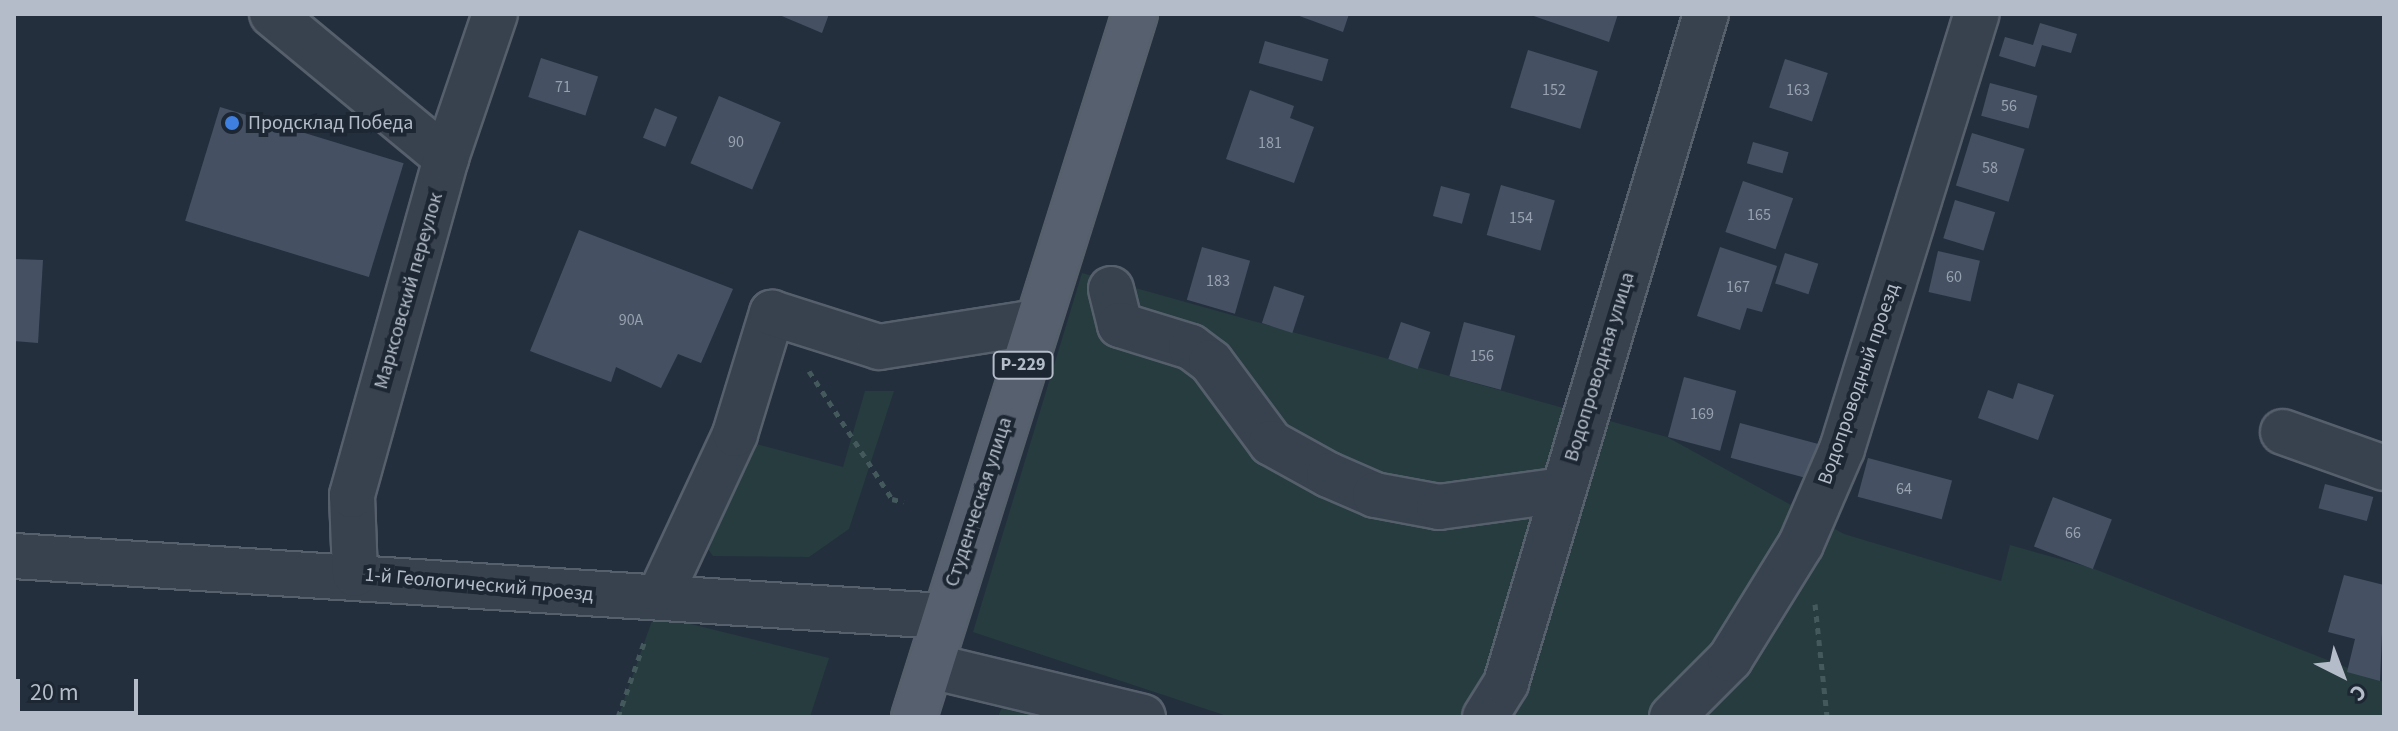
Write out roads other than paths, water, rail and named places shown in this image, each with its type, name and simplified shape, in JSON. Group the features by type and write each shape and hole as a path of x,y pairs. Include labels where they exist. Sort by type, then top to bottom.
{"main road":[{"name":"Студенческая улица","path":"914,717 943,616 1135,14"}],"street":[{"path":"272,14 446,158"},
{"name":"Марксовский переулок","path":"355,574 352,495 446,158 495,14"},
{"name":"Водопроводная улица","path":"1485,717 1506,683 1706,14"},
{"name":"Водопроводный проезд","path":"1672,717 1730,659 1801,544 1842,449 1977,14"},
{"path":"1111,289 1120,325 1191,347 1211,362 1271,443 1329,475 1375,495 1439,507 1563,490"},
{"path":"661,593 735,434 772,313 879,347 1037,322"},
{"path":"2283,432 2384,468"},
{"name":"1-й Геологический проезд","path":"14,556 355,574 590,596 661,593 943,616"},
{"path":"931,666 1143,717"}],"place":[{"name":"Продсклад Победа","path":"232,123"}]}
